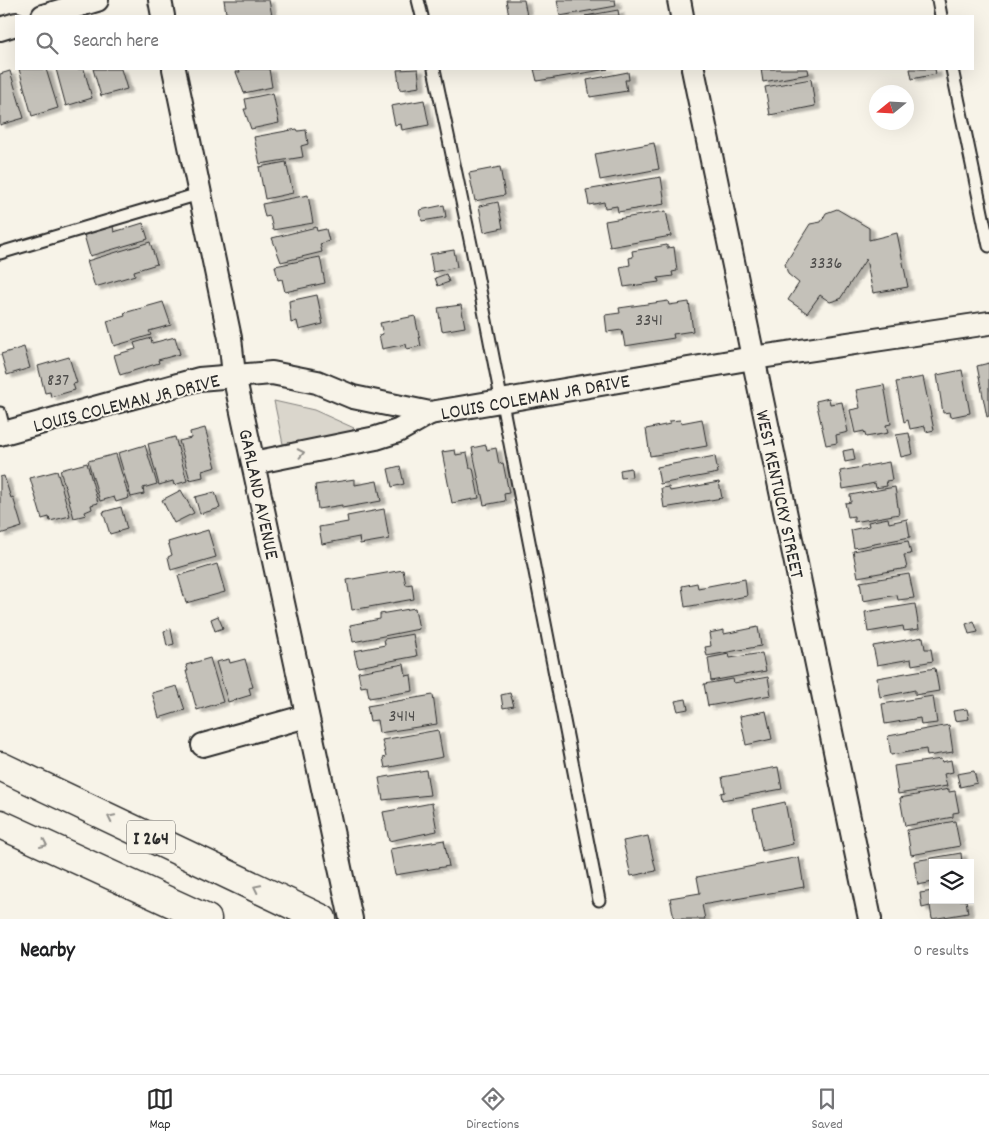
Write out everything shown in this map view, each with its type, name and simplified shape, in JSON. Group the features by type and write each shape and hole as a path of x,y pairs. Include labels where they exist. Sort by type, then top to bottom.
{"highway":[{"name":"I 264","path":"0,766 312,914"},
{"name":"I 264","path":"0,824 207,919"}],"street":[{"path":"47,15 97,0"},
{"path":"160,0 163,15"},
{"path":"679,0 682,15"},
{"path":"0,29 15,24"},
{"name":"GARLAND AVENUE","path":"174,70 230,338 234,375 351,919"},
{"name":"WEST KENTUCKY STREET","path":"693,70 870,919"},
{"name":"LOUIS COLEMAN JR DRIVE","path":"2,426 199,379 272,373 317,382 353,396 430,413 753,358 989,323"},
{"path":"253,463 376,438 398,431 430,413"},
{"path":"203,745 307,716"}],"lane":[{"path":"418,0 422,15"},
{"path":"938,0 941,15"},
{"path":"434,70 502,402 599,900"},
{"path":"952,70 989,246"},
{"path":"0,253 200,194"}],"shaded area":[{"path":"274,401 314,410 354,428 349,433 283,444"}],"building":[{"path":"224,0 269,0 272,15 229,15 226,13"},
{"path":"506,0 524,0 527,15 509,15"},
{"path":"557,0 615,0 616,6 560,15"},
{"path":"618,10 619,15 590,15"},
{"path":"19,70 46,70 58,108 32,116"},
{"path":"56,70 84,70 92,98 66,106"},
{"path":"93,70 121,70 127,89 101,96"},
{"path":"239,70 269,70 272,87 244,93 236,72 240,72"},
{"path":"397,70 418,70 420,87 400,90"},
{"path":"534,70 602,70 537,81"},
{"path":"761,70 808,70 809,74 763,82"},
{"path":"910,70 935,70 936,74 912,79"},
{"path":"10,71 24,118 0,125 0,74"},
{"path":"628,72 629,80 625,80 627,91 590,97 587,80"},
{"path":"811,79 815,106 770,115 765,87"},
{"path":"273,93 279,123 251,129 244,109 247,109 245,99"},
{"path":"424,100 429,125 402,130 401,124 395,125 391,106"},
{"path":"297,129 298,131 306,130 308,144 301,146 303,157 260,164 254,137"},
{"path":"654,143 659,169 600,180 595,154"},
{"path":"286,162 293,193 265,199 259,167"},
{"path":"500,167 505,195 475,201 469,173"},
{"path":"661,177 665,204 618,212 617,206 605,208 604,202 589,205 586,190"},
{"path":"308,195 313,223 273,230 270,216 265,217 262,204"},
{"path":"498,202 503,228 484,232 479,206"},
{"path":"444,205 446,217 422,221 420,210"},
{"path":"837,209 869,228 869,240 897,233 908,287 873,293 866,259 840,299 830,302 820,295 807,313 788,300 799,283 788,274 785,264 810,224 821,222 826,213"},
{"path":"666,211 671,236 610,247 605,221"},
{"path":"143,223 148,239 90,256 84,235 113,226 114,232"},
{"path":"316,227 317,231 326,229 329,241 320,244 322,252 281,262 272,238"},
{"path":"150,242 157,264 134,271 135,275 95,287 87,261"},
{"path":"667,245 667,248 674,247 677,271 672,272 673,276 658,278 659,282 624,287 620,267 630,265 629,258 633,257 632,251"},
{"path":"454,250 457,267 433,272 430,254"},
{"path":"320,257 325,283 285,292 282,279 278,280 275,266"},
{"path":"446,274 449,282 438,286 435,278"},
{"path":"317,295 323,324 299,330 297,321 291,323 289,301"},
{"path":"668,301 669,305 689,302 693,331 673,334 674,338 625,346 622,330 607,332 605,315 620,313 619,308"},
{"path":"163,302 171,325 149,331 151,335 114,346 107,321 125,316 124,313"},
{"path":"461,305 465,327 442,331 438,308"},
{"path":"415,316 421,346 407,349 406,344 382,349 379,335 383,334 380,323"},
{"path":"175,337 180,354 158,360 159,363 120,375 114,355 136,349 134,343 151,338 152,343"},
{"path":"24,347 30,368 7,375 1,354"},
{"path":"69,357 77,383 73,384 75,390 51,397 50,392 45,393 38,366"},
{"path":"989,363 989,416 987,417 977,366"},
{"path":"962,370 970,413 951,417 950,412 943,413 937,375"},
{"path":"923,377 934,430 926,432 925,426 910,429 908,420 904,422 896,382"},
{"path":"884,385 891,424 886,425 888,433 866,437 864,431 855,433 850,410 860,408 856,390"},
{"path":"829,398 830,404 842,402 848,432 836,435 837,443 826,445 816,401"},
{"path":"702,419 707,446 650,456 646,429 670,424 670,421 680,420 681,423"},
{"path":"205,428 216,467 202,471 203,477 190,480 179,441 191,438 190,432"},
{"path":"909,433 913,454 901,457 896,435"},
{"path":"175,437 187,481 174,485 173,481 159,485 148,444"},
{"path":"145,445 157,484 143,488 144,494 131,497 118,453"},
{"path":"486,445 487,450 496,448 499,464 503,463 509,493 504,494 505,501 484,505 472,448"},
{"path":"853,449 855,460 845,462 843,451"},
{"path":"455,450 456,455 467,453 470,468 473,468 479,498 452,503 442,452"},
{"path":"116,454 129,498 116,502 114,497 100,501 88,461"},
{"path":"715,456 718,473 660,484 657,467"},
{"path":"889,462 892,480 886,481 887,486 876,488 875,483 843,489 840,471"},
{"path":"87,463 98,503 91,505 92,509 85,512 86,515 74,518 60,470"},
{"path":"400,466 404,484 392,487 388,469"},
{"path":"631,468 632,477 621,478 620,470"},
{"path":"57,471 70,516 50,521 49,517 42,519 30,478"},
{"path":"4,476 22,527 0,534 0,477"},
{"path":"355,479 355,485 377,481 381,501 342,508 342,505 318,509 315,485"},
{"path":"719,482 722,498 664,508 661,488 669,487 670,491"},
{"path":"895,487 899,514 854,522 854,516 848,517 845,503 851,502 850,495"},
{"path":"181,490 194,513 174,523 162,500"},
{"path":"215,492 220,508 200,514 195,497"},
{"path":"121,507 127,529 110,534 103,512"},
{"path":"384,509 389,539 360,544 359,537 322,544 319,527 348,522 347,516"},
{"path":"888,518 889,523 907,519 910,537 854,548 851,530 869,526 868,522"},
{"path":"208,530 216,557 171,570 168,557 172,555 168,542"},
{"path":"908,541 911,554 904,555 907,568 858,577 853,551"},
{"path":"217,564 225,592 186,603 178,576"},
{"path":"403,570 406,585 412,584 414,599 352,610 347,580"},
{"path":"909,574 914,598 898,600 897,595 863,601 860,582"},
{"path":"745,579 747,596 685,607 682,586 697,583 698,588"},
{"path":"915,604 919,629 904,631 903,626 868,632 865,612"},
{"path":"415,608 419,629 353,642 350,625 380,619 380,614"},
{"path":"218,616 223,628 215,631 211,619"},
{"path":"974,621 978,632 969,634 966,624"},
{"path":"758,627 761,646 707,656 705,647 711,646 709,633 724,630 724,634"},
{"path":"171,629 174,644 167,646 164,631"},
{"path":"413,634 417,656 358,667 354,651 385,645 384,639"},
{"path":"923,637 925,649 931,649 933,661 912,665 911,659 877,665 873,646"},
{"path":"762,653 766,671 711,681 708,658 729,654 730,658"},
{"path":"210,658 223,702 197,710 186,665"},
{"path":"229,659 230,663 245,659 253,687 249,688 251,695 228,702 216,662"},
{"path":"404,664 406,676 411,675 413,691 369,698 367,686 361,687 358,672"},
{"path":"935,668 939,691 915,695 915,690 880,697 877,678"},
{"path":"768,677 771,695 708,706 704,684 733,679 734,683"},
{"path":"177,686 185,710 159,718 152,693"},
{"path":"510,693 514,706 503,708 501,695"},
{"path":"433,695 437,724 379,733 377,720 370,721 367,706"},
{"path":"933,696 937,723 921,725 920,718 885,724 882,704"},
{"path":"686,699 688,709 678,711 675,701"},
{"path":"967,709 969,719 955,721 953,711"},
{"path":"766,711 772,739 746,745 740,716"},
{"path":"949,725 953,752 927,756 926,749 891,755 888,736"},
{"path":"438,730 443,757 385,768 383,758 386,757 382,740"},
{"path":"941,759 942,762 951,760 953,772 944,774 947,786 898,794 894,766"},
{"path":"778,767 782,789 722,800 721,793 725,792 722,777"},
{"path":"426,770 430,795 383,800 379,778"},
{"path":"974,771 977,783 960,787 957,774"},
{"path":"949,789 949,792 955,791 959,812 953,813 953,817 905,826 900,798"},
{"path":"785,802 793,844 762,851 753,809"},
{"path":"432,803 437,831 389,841 383,812"},
{"path":"955,821 960,846 911,855 907,830"},
{"path":"648,836 656,871 631,876 623,841"},
{"path":"444,840 449,866 395,875 390,849"},
{"path":"961,853 962,859 929,859 929,883 918,885 914,861"},
{"path":"799,857 804,887 702,905 705,919 674,919 670,898 700,893 697,877"},
{"path":"929,892 929,904 967,904 968,913 932,919 930,906 922,908 920,893"}]}
